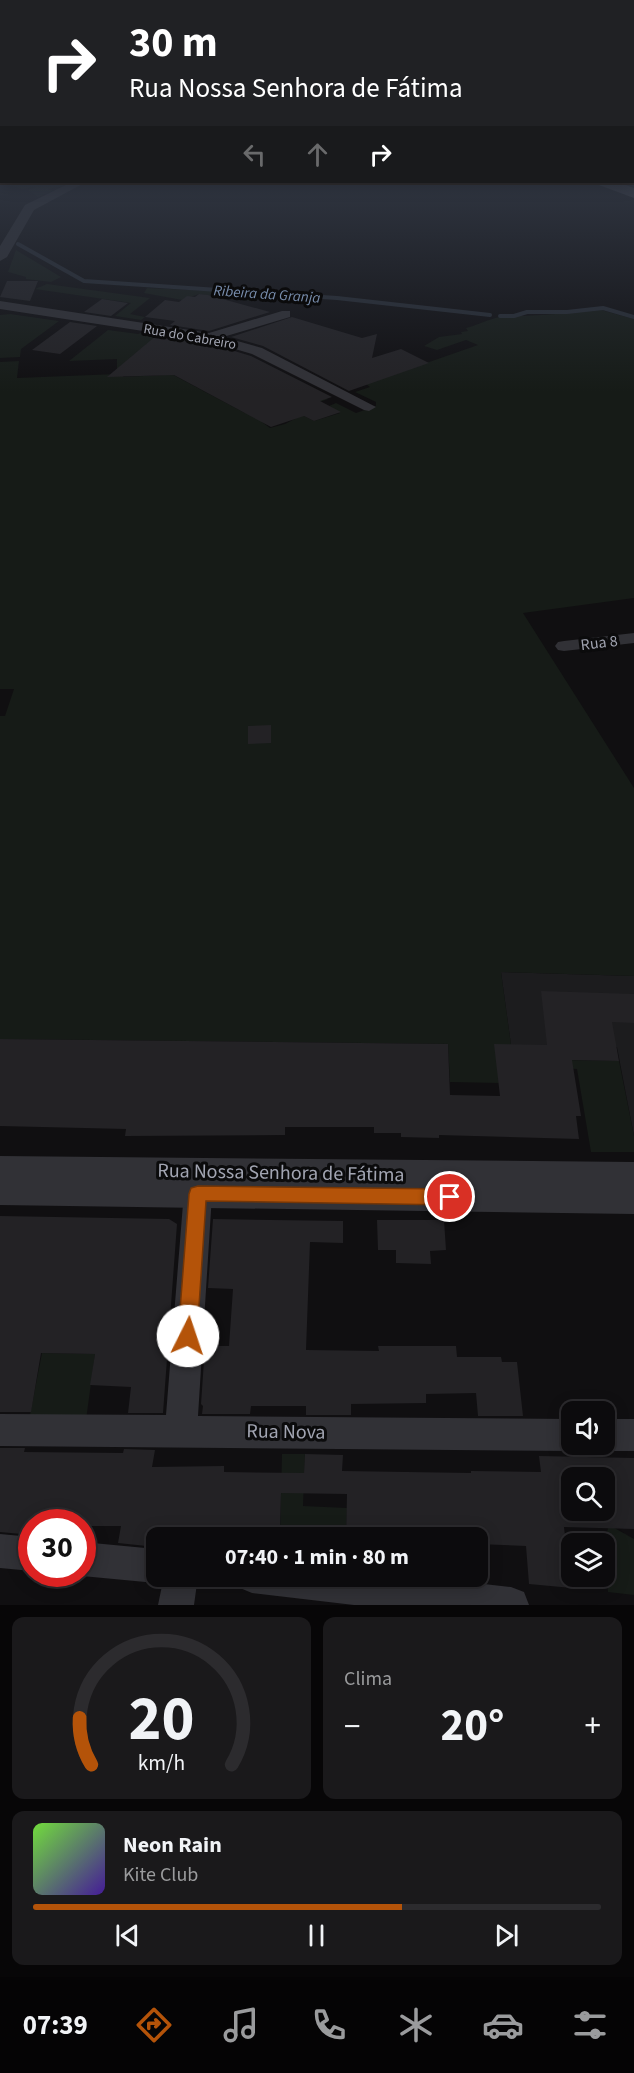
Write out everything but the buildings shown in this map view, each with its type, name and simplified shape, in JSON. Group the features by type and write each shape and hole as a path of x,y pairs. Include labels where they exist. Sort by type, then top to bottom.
{"street":[{"path":"0,257 9,242"},
{"path":"0,306 34,312"},
{"path":"0,311 34,312"},
{"name":"Rua do Cabreiro","path":"34,312 210,337 257,351 369,407"},
{"path":"210,337 286,314"},
{"path":"628,639 634,658"},
{"name":"Rua 8","path":"564,646 628,639"},
{"name":"Rua Nossa Senhora de Fátima","path":"0,1170 199,1183 634,1199"},
{"name":"Rua Nossa Senhora de Fátima","path":"0,1190 199,1183 634,1176"},
{"path":"181,1430 199,1183"},
{"name":"Rua Nova","path":"0,1430 561,1435"},
{"path":"615,1435 634,1436"},
{"path":"0,1551 18,1553"},
{"path":"96,1560 146,1565"},
{"path":"176,1605 178,1587"},
{"path":"350,1587 511,1605"}],"shaded area":[{"path":"16,250 61,277 51,282 26,279 26,277 8,272"},
{"path":"47,284 150,298 130,314 145,317 141,320 115,316 131,303 35,289"},
{"path":"147,288 256,293 251,301 199,294 182,300 144,293"},
{"path":"601,310 634,319 634,598 523,613 634,788 634,976 501,972 511,1045 499,1083 450,1082 448,1044 0,1039 0,716 5,716 14,689 0,689 0,362 19,361 17,378 117,374 117,359 69,361 108,330 141,333 169,339 133,356 124,369 123,377 164,375 164,370 245,413 310,390 328,399 262,422 270,428 285,424 302,415 314,421 340,413 329,406 336,403 356,413 376,406 376,402 355,392 370,387 366,384 478,345 466,340 437,350 424,346 439,337 462,334 461,332 468,331 466,328 498,317"},
{"path":"10,314 59,321 21,349 20,357 0,358 0,315"},
{"path":"501,972 634,976 634,1136 617,1047 511,1045"},
{"path":"565,1060 619,1061 634,1136 634,1152 591,1152 577,1069 559,1068"},
{"path":"42,1353 95,1354 86,1420 29,1420"},
{"path":"282,1454 305,1454 303,1506 347,1508 346,1527 280,1527"},
{"path":"609,1525 634,1539 634,1595 608,1592 608,1587 615,1587 615,1533 607,1533"}],"waterway":[{"name":"Ribeira da Granja","path":"18,244 84,281 337,298 490,315"},
{"name":"Ribeira da Granja","path":"500,316 514,316 527,312 567,312 603,308 634,317"}],"route":[{"path":"188,1336 198,1194 450,1197"}]}
